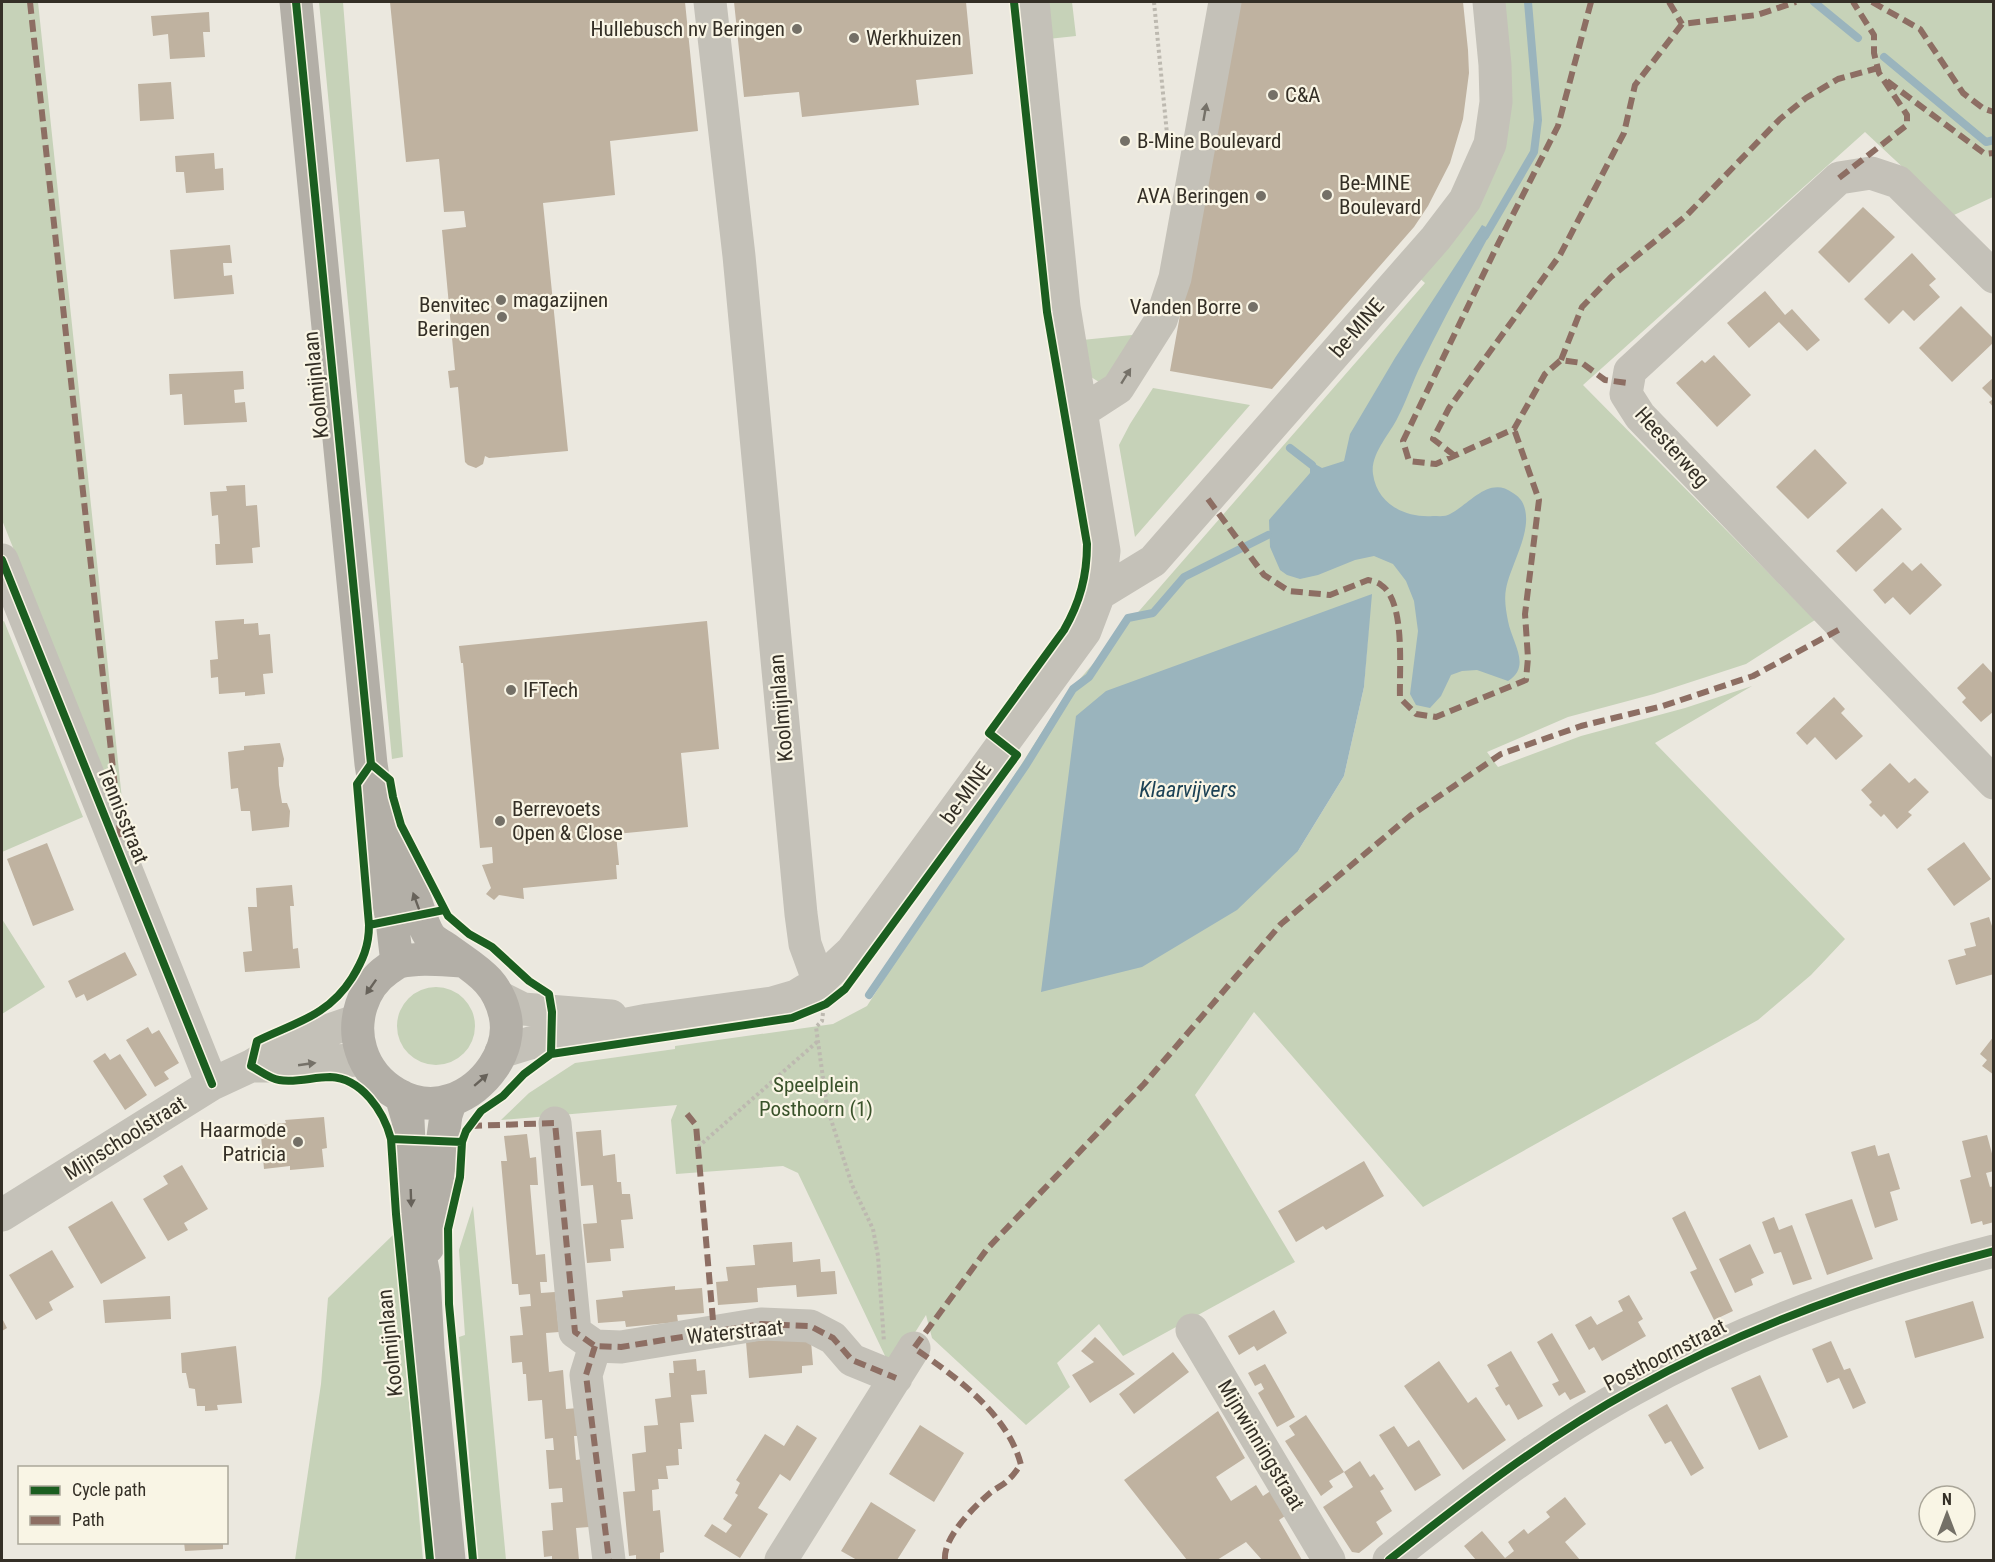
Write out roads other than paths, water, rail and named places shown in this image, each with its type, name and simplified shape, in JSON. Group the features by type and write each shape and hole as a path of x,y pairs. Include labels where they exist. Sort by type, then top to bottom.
{"main road":[{"name":"Koolmijnlaan","path":"296,2 371,764 378,809 382,869 392,920 397,963 382,973 370,987 362,1002 358,1020 358,1041 364,1060 386,1087 401,1096 417,1101 434,1103 451,1100 484,1080 501,1052 506,1038 505,1018 499,997 490,982 478,970 430,937 404,867 378,809"},
{"path":"397,963 428,959 463,961"},
{"name":"Koolmijnlaan","path":"401,1096 408,1120 411,1211 424,1276 428,1349 449,1560"},
{"name":"Koolmijnlaan","path":"424,1276 442,1134 451,1100"}],"street":[{"name":"Koolmijnlaan","path":"501,1052 530,1043 648,1020 772,1003 796,996 821,998 806,944 801,914 739,256 710,2"},
{"name":"be-MINE","path":"821,998 852,951 1084,631 1099,594 1104,551 1064,307 1033,2"},
{"path":"1081,412 1118,388 1161,320 1175,278 1225,2"},
{"name":"be-MINE","path":"1099,594 1153,561 1437,238 1465,200 1490,144 1496,102 1489,2"},
{"name":"Heesterweg","path":"1994,277 1898,182 1871,172 1839,178 1630,371 1626,394 1640,416 1994,783"},
{"name":"Tennisstraat","path":"2,560 212,1084"},
{"name":"Koolmijnlaan","path":"499,997 523,1009 648,1020"},
{"name":"Mijnschoolstraat","path":"2,1215 212,1084 250,1066 284,1046 358,1020"},
{"name":"Mijnschoolstraat","path":"250,1066 289,1066 326,1061 364,1060"},
{"path":"555,1122 575,1332 595,1346 586,1375 609,1560"},
{"name":"Posthoornstraat","path":"1389,1560 1449,1512 1552,1438 1633,1389 1738,1336 1804,1310 1896,1278 1994,1251"},
{"name":"Waterstraat","path":"595,1346 621,1347 761,1324 810,1326 832,1338 852,1360 892,1376"},
{"name":"Mijnwinningstraat","path":"1192,1330 1329,1560"},
{"path":"781,1560 892,1376 914,1348"}],"water":[{"path":"1482,225 1492,230 1418,371 1404,406 1377,452 1373,474 1380,494 1386,501 1403,512 1423,516 1448,515 1480,493 1496,487 1504,488 1521,500 1526,516 1526,526 1505,597 1508,621 1520,661 1515,675 1508,681 1477,670 1462,671 1451,675 1441,696 1430,708 1416,705 1410,694 1418,631 1414,601 1406,581 1393,564 1374,556 1355,560 1318,575 1300,579 1287,575 1280,570 1270,547 1269,520 1310,473 1310,466 1315,464 1322,468 1344,461 1350,434 1395,358"},
{"name":"Klaarvijvers","path":"1372,594 1364,687 1344,776 1298,851 1237,910 1142,967 1041,992 1076,716 1106,691"}],"waterway":[{"path":"1485,236 1534,152 1538,120 1528,2"},
{"path":"1814,2 1858,38"},
{"path":"1884,57 1986,142 1994,140"},
{"path":"1290,448 1312,465"},
{"path":"869,995 1026,765 1073,689 1089,677 1128,618 1153,613 1184,577 1268,535"}],"place":[{"name":"Hullebusch nv Beringen","path":"797,29"},
{"name":"Werkhuizen","path":"854,38"},
{"name":"C&A","path":"1273,95"},
{"name":"B-Mine Boulevard","path":"1125,141"},
{"name":"Be-MINE Boulevard","path":"1327,195"},
{"name":"AVA Beringen","path":"1261,196"},
{"name":"magazijnen","path":"501,300"},
{"name":"Vanden Borre","path":"1253,307"},
{"name":"Benvitec Beringen","path":"502,317"},
{"name":"IFTech","path":"511,690"},
{"name":"Berrevoets Open & Close","path":"500,821"},
{"name":"Haarmode Patricia","path":"298,1142"}],"park label":[{"name":"Speelplein Posthoorn (1)","path":"816,1097"}]}
